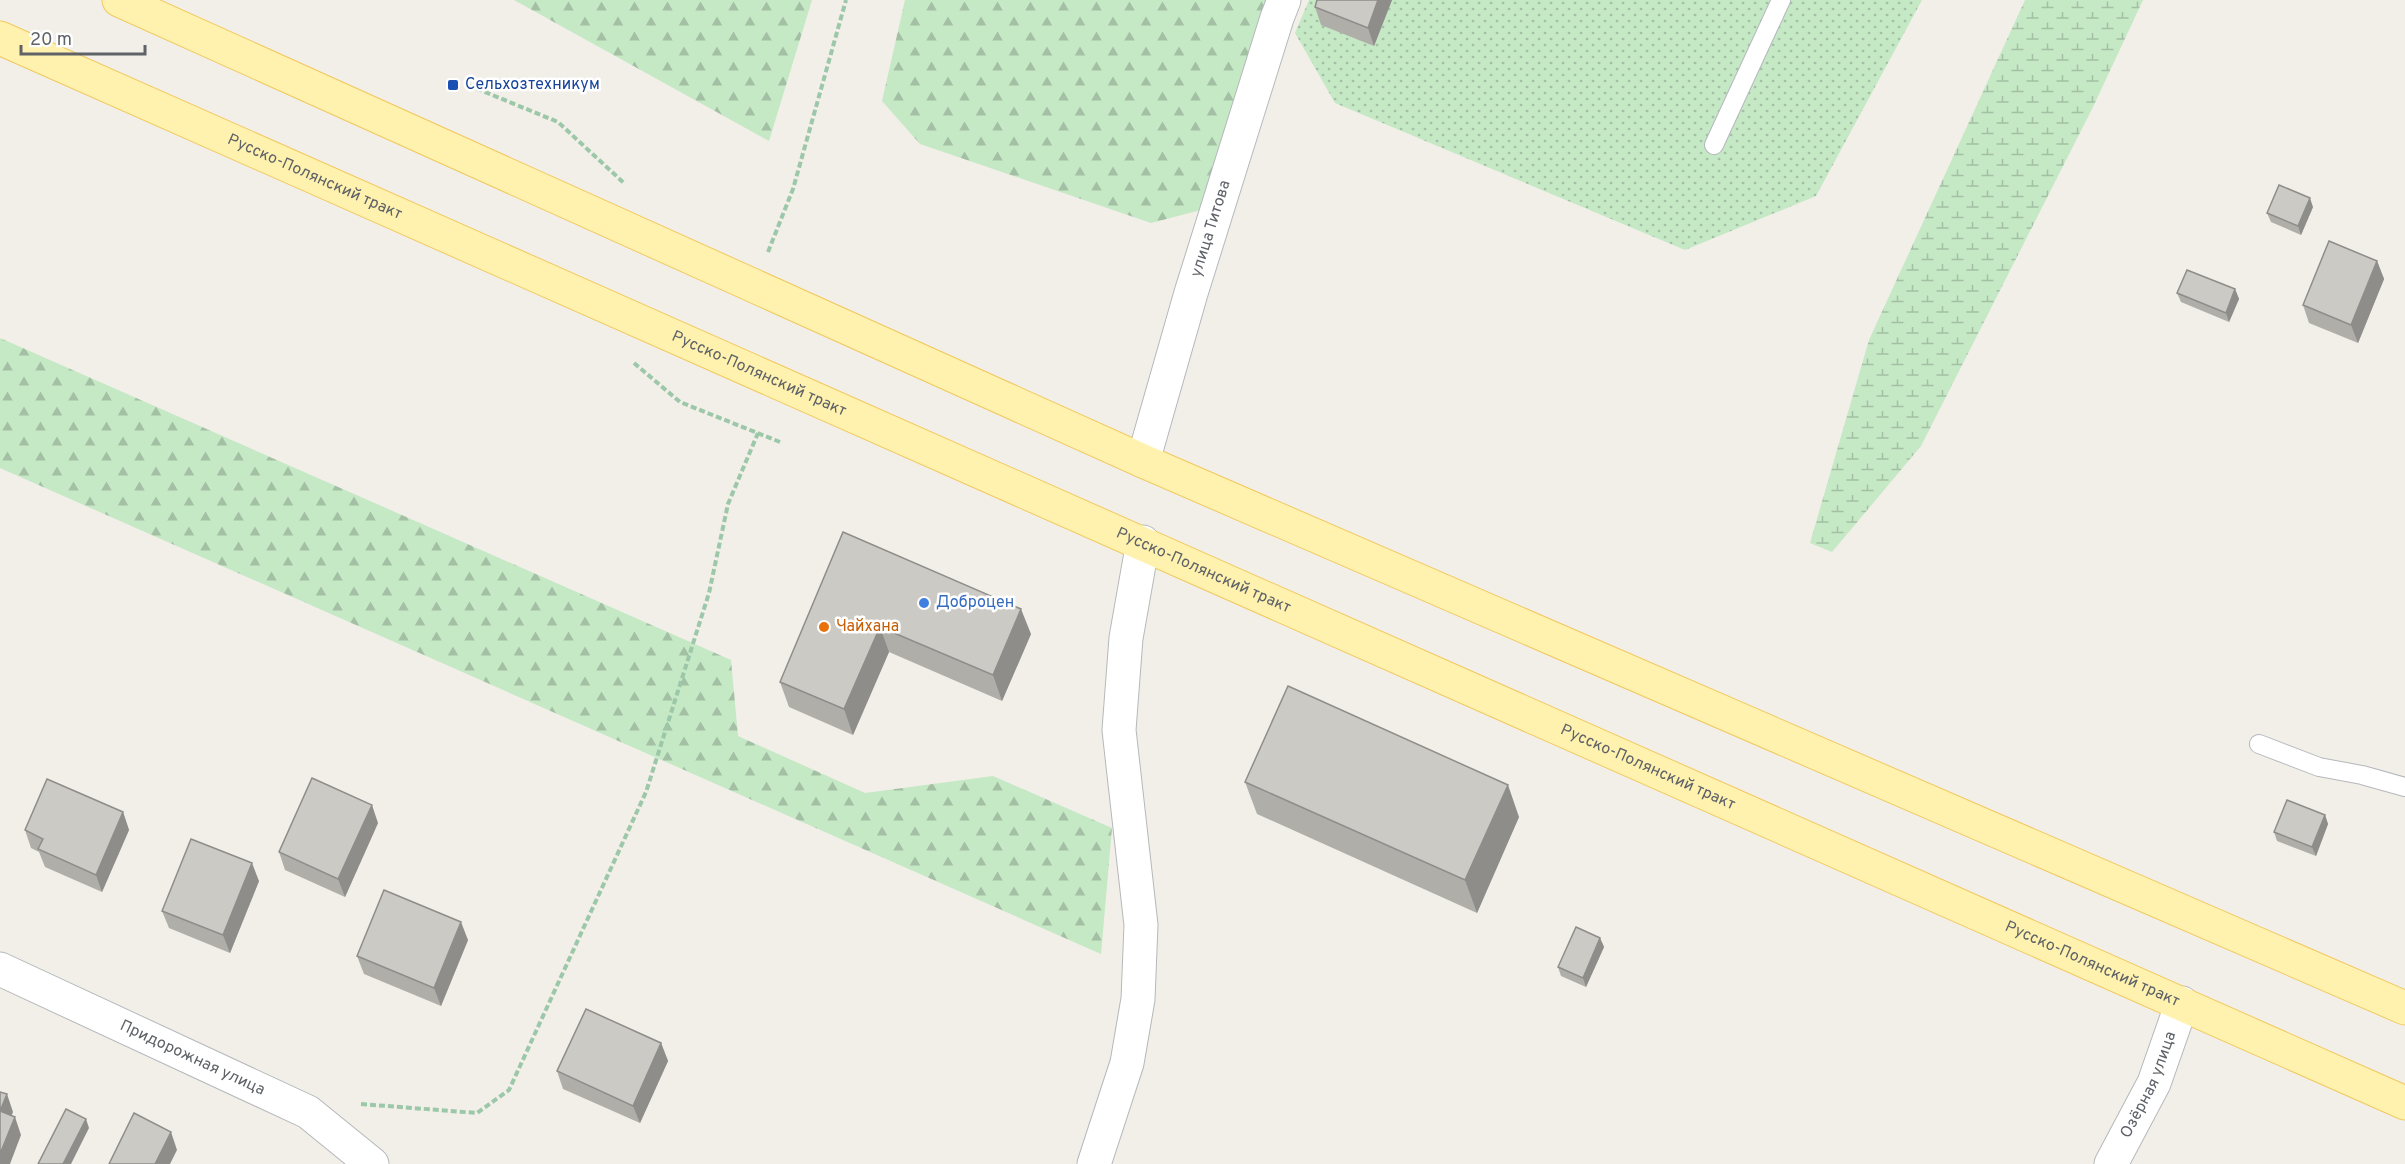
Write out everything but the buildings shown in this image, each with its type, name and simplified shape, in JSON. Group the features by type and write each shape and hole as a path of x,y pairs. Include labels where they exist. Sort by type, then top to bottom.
{"main road":[{"path":"119,0 1143,461 2405,1008"},
{"name":"Русско-Полянский тракт","path":"0,38 591,301 1143,542 2405,1103"}],"street":[{"name":"улица Титова","path":"1143,461 1195,282 1284,0"},
{"path":"1094,1164 1126,1063 1138,999 1141,925 1119,730 1126,638 1143,542"},
{"name":"Придорожная улица","path":"0,969 308,1112 372,1164"},
{"name":"Озёрная улица","path":"2111,1164 2154,1083 2182,1003"}],"lane":[{"path":"1714,145 1781,0"},
{"path":"2259,744 2319,767 2362,775 2405,788"}],"path":[{"path":"767,255 793,189 846,0"},
{"path":"468,85 558,122 628,187"},
{"path":"628,358 680,402 780,442"},
{"path":"308,1112 334,1101 477,1113 509,1090 646,792 709,593 728,504 758,433"}],"green space":[{"path":"514,0 812,0 769,141"},
{"path":"905,0 1266,0 1201,210 1151,223 920,144 882,101"},
{"path":"1309,0 1922,0 1816,196 1685,250 1335,103 1295,33"},
{"path":"2025,0 2143,0 2093,107 1921,446 1832,552 1810,543 1869,340"},
{"path":"0,338 731,660 738,736 865,793 993,776 1112,828 1101,954 0,468"}],"place":[{"name":"Сельхозтехникум","path":"453,85"},
{"name":"Доброцен","path":"924,603"},
{"name":"Чайхана","path":"824,627"}]}
